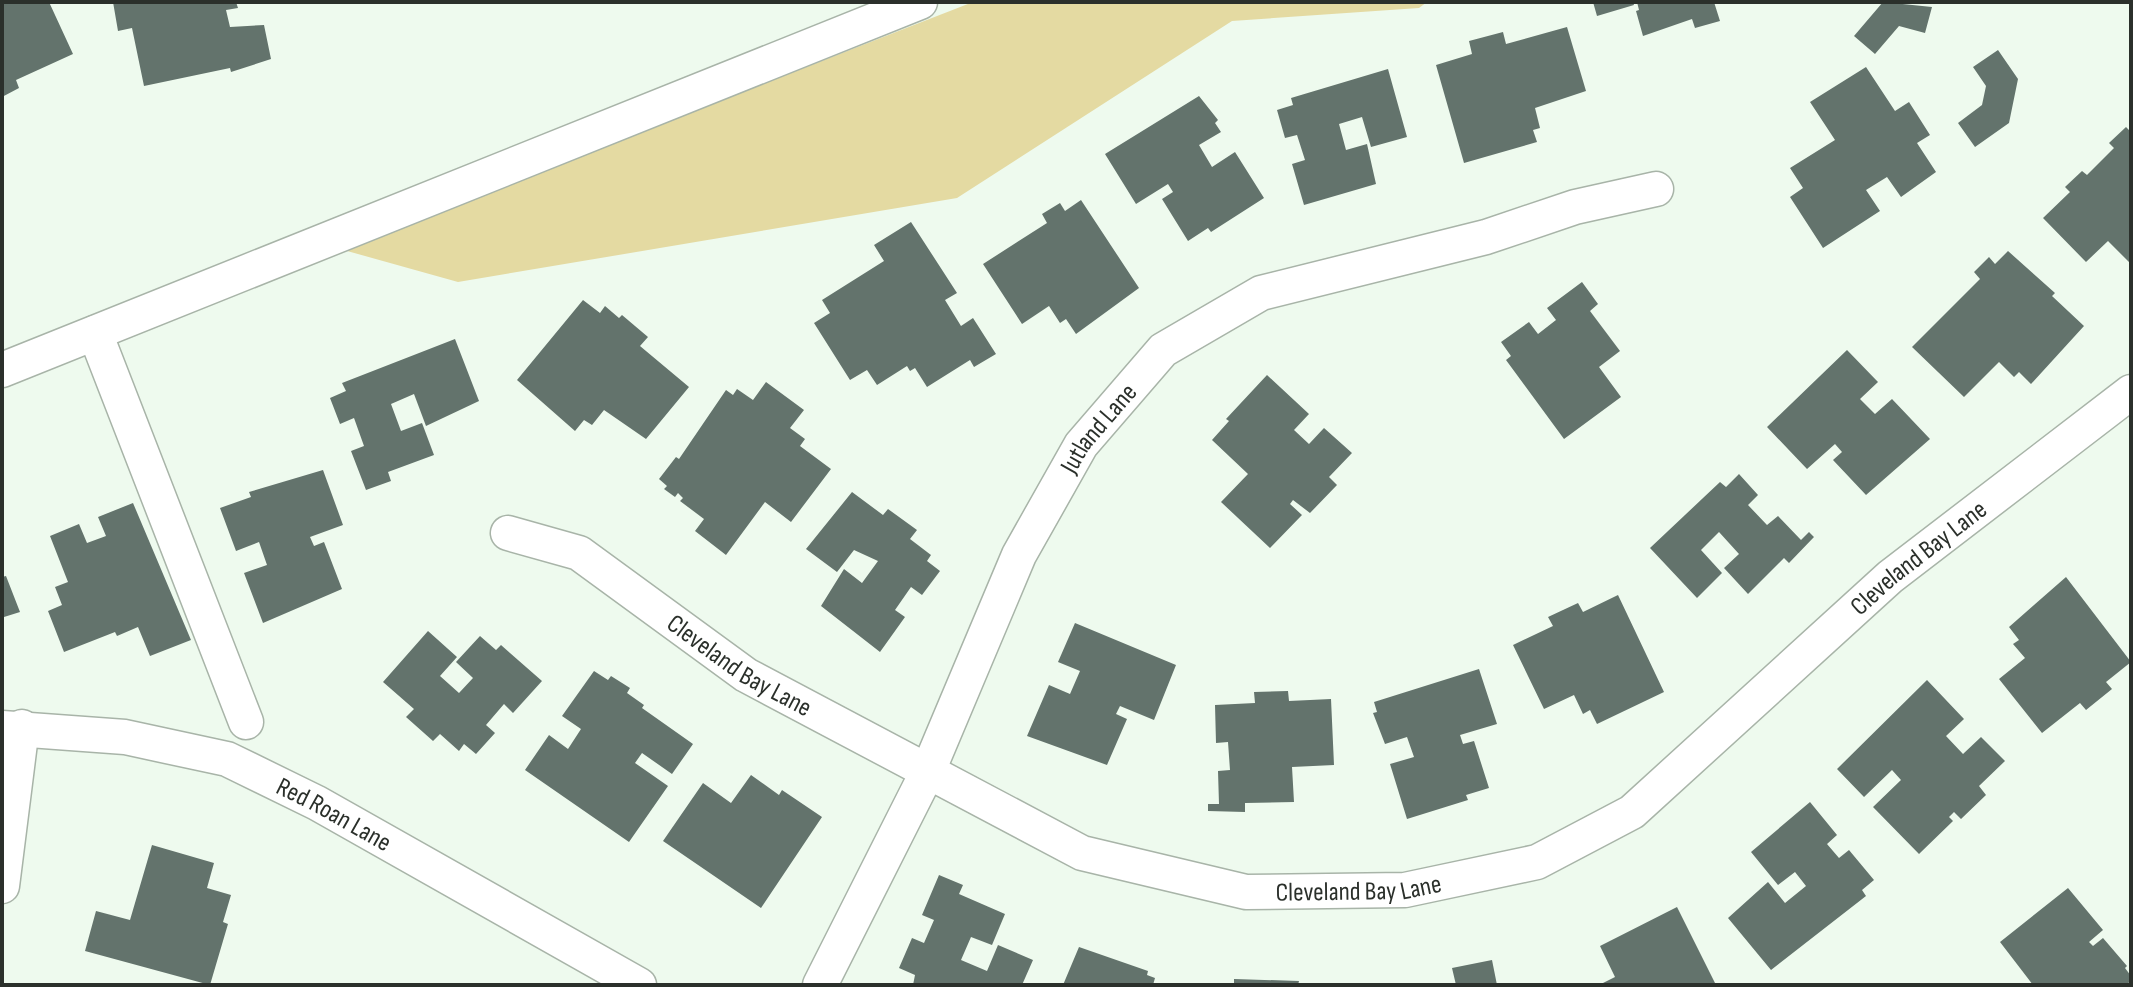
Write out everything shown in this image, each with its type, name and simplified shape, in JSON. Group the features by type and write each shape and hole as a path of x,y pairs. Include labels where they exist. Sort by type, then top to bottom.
{"street":[{"path":"2,370 920,2"},
{"name":"Jutland Lane","path":"820,985 928,771 1027,541 1081,445 1163,350 1261,293 1486,237 1575,207 1656,189"},
{"path":"95,333 246,722"},
{"name":"Cleveland Bay Lane","path":"508,533 579,553 746,675 1082,853 1246,892 1405,890 1537,862 1632,812 1890,577 2131,392"},
{"path":"2,886 12,727"},
{"name":"Red Roan Lane","path":"12,727 125,737 227,759 317,803 639,985"}],"shaded area":[{"path":"973,2 1427,2 1419,8 1232,21 957,198 458,282 340,249"}],"building":[{"path":"2,2 49,2 73,54 16,80 19,88 2,97"},
{"path":"113,2 236,2 238,8 226,10 230,27 264,25 271,59 231,72 230,68 144,86 132,28 118,31"},
{"path":"1593,2 1633,2 1634,5 1597,16"},
{"path":"1637,2 1714,2 1720,21 1695,28 1692,19 1643,36 1636,11 1639,10"},
{"path":"1883,2 1932,7 1925,33 1899,26 1875,54 1854,36"},
{"path":"1567,27 1586,91 1535,108 1540,128 1533,130 1537,142 1464,163 1436,65 1472,54 1469,41 1503,32 1506,44"},
{"path":"1998,50 2018,79 2009,123 1975,147 1958,123 1982,105 1986,86 1973,67"},
{"path":"1866,67 1895,111 1909,102 1930,135 1917,143 1936,172 1901,197 1887,177 1866,190 1880,211 1823,248 1790,197 1803,188 1790,168 1835,140 1810,102"},
{"path":"1388,69 1407,137 1371,147 1362,117 1339,124 1346,150 1367,144 1376,184 1304,205 1292,164 1305,160 1297,135 1285,138 1277,110 1293,105 1291,98"},
{"path":"1199,96 1218,120 1215,123 1221,132 1199,145 1212,167 1235,152 1264,198 1211,232 1208,228 1188,241 1162,199 1173,192 1168,184 1136,204 1105,154"},
{"path":"2126,127 2131,132 2131,264 2108,241 2086,262 2043,218 2070,192 2065,187 2082,171 2087,175 2114,148 2109,143"},
{"path":"1081,200 1139,288 1076,334 1066,319 1060,323 1049,306 1022,324 983,264 1047,223 1042,214 1060,203 1065,211"},
{"path":"911,222 957,293 945,300 961,326 973,318 996,354 974,367 970,360 927,387 915,368 910,371 907,366 877,385 867,370 850,380 814,323 830,313 822,300 884,261 874,245"},
{"path":"2008,251 2055,293 2052,296 2084,326 2031,384 2019,372 2014,377 1999,362 1964,397 1912,347 1980,279 1974,272 1989,257 1995,264"},
{"path":"1582,282 1598,304 1590,311 1620,351 1599,367 1621,397 1564,439 1506,360 1511,356 1501,342 1529,322 1538,334 1556,320 1547,308"},
{"path":"583,300 600,313 605,306 619,318 622,315 648,337 640,346 689,387 646,439 604,410 592,425 584,420 575,431 517,380"},
{"path":"455,339 479,401 426,426 414,394 391,404 401,431 422,423 434,455 388,472 391,481 366,490 351,451 364,446 354,418 340,424 330,398 346,391 342,383"},
{"path":"1847,350 1878,382 1860,399 1875,414 1892,399 1930,439 1866,495 1833,460 1842,452 1835,444 1807,469 1767,427"},
{"path":"1267,375 1309,414 1294,430 1309,444 1324,428 1352,453 1329,477 1337,485 1310,513 1293,500 1290,504 1302,515 1270,548 1221,502 1248,474 1212,440 1229,421 1226,419"},
{"path":"766,382 804,410 790,428 805,439 800,446 831,469 791,522 765,502 726,555 695,531 704,519 680,501 683,498 678,493 675,497 664,489 667,486 659,479 676,457 679,459 726,390 733,395 737,389 753,400"},
{"path":"323,470 343,525 310,537 314,546 324,542 342,589 263,623 244,573 267,565 259,542 236,551 220,508 251,497 249,492"},
{"path":"1739,474 1758,495 1748,505 1767,525 1778,516 1801,540 1809,532 1814,537 1789,563 1784,558 1748,594 1724,568 1739,554 1719,532 1701,550 1722,573 1697,598 1650,548 1720,482 1726,487"},
{"path":"852,492 883,515 888,509 917,530 910,539 931,555 927,561 940,571 922,595 911,587 895,610 905,617 880,652 821,606 844,569 862,583 878,561 854,550 837,572 806,549"},
{"path":"133,503 191,640 150,656 138,627 117,636 115,632 64,652 48,611 62,605 55,587 68,582 50,536 79,524 87,543 106,536 98,517"},
{"path":"6,576 20,612 4,617 2,577"},
{"path":"2066,577 2131,662 2106,682 2112,689 2086,710 2080,703 2042,733 1999,679 2025,658 2013,644 2019,640 2009,627"},
{"path":"1618,595 1664,692 1597,724 1590,710 1583,714 1574,695 1544,709 1513,645 1553,626 1548,617 1578,603 1583,612"},
{"path":"1075,623 1176,665 1154,720 1120,706 1116,714 1127,719 1107,765 1027,736 1049,685 1070,694 1080,671 1058,662"},
{"path":"428,631 457,657 440,676 459,693 473,678 456,662 480,636 496,650 501,645 542,681 513,713 504,704 486,725 495,733 476,754 464,744 459,751 440,734 433,741 406,717 414,709 383,682"},
{"path":"1479,669 1497,724 1460,735 1463,744 1474,741 1489,788 1466,795 1468,800 1407,819 1390,764 1414,757 1407,737 1385,744 1373,713 1377,712 1374,702"},
{"path":"594,671 608,680 611,676 630,688 627,693 644,705 642,708 693,744 672,774 642,753 635,763 668,786 629,842 525,770 549,735 568,749 581,729 562,716"},
{"path":"1927,680 1964,719 1946,736 1963,754 1981,737 2005,761 1979,786 1986,795 1961,819 1954,812 1949,817 1953,821 1919,854 1873,807 1901,780 1892,770 1864,797 1837,769"},
{"path":"1288,691 1289,701 1331,699 1334,765 1292,767 1294,802 1245,803 1245,812 1208,811 1208,804 1219,804 1218,771 1230,770 1228,742 1216,743 1215,705 1255,703 1254,692"},
{"path":"751,775 779,795 782,790 822,817 761,908 663,841 703,783 731,803"},
{"path":"1810,802 1837,835 1827,844 1839,858 1849,850 1874,880 1862,890 1866,896 1771,970 1728,918 1768,882 1785,903 1806,886 1795,872 1778,885 1751,852"},
{"path":"152,845 214,863 207,888 231,895 223,922 228,924 210,985 85,951 96,911 130,920"},
{"path":"939,875 963,885 959,894 1005,914 992,945 971,937 961,960 987,971 998,945 1033,960 1022,985 913,985 915,975 899,968 912,938 924,943 934,920 922,915"},
{"path":"2068,888 2103,930 2089,942 2093,946 2103,938 2127,966 2125,968 2131,976 2128,985 2033,985 2000,942"},
{"path":"1677,907 1716,985 1599,985 1615,977 1600,946"},
{"path":"1079,947 1148,971 1147,975 1155,978 1153,985 1063,985"},
{"path":"1492,960 1497,985 1456,985 1452,968"},
{"path":"1234,979 1299,981 1298,985 1234,985"}]}
